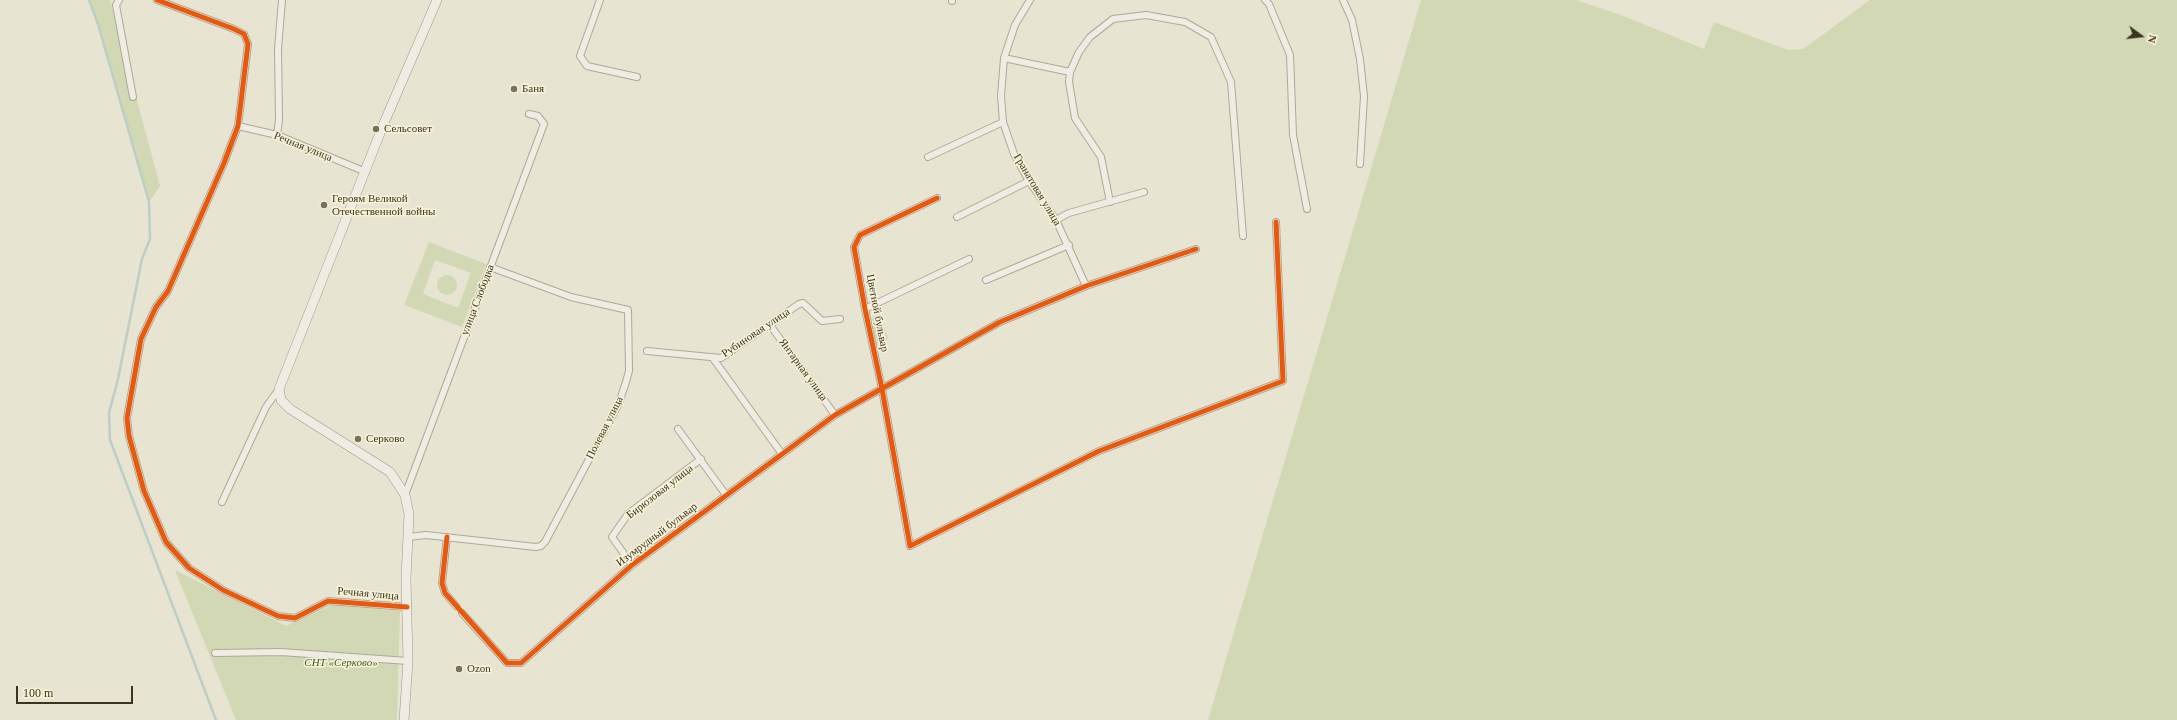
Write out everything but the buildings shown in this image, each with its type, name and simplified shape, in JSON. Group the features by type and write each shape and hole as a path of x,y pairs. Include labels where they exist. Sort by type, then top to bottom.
{"main road":[{"path":"404,720 408,661 407,607 409,514 405,494 390,472 290,409 281,400 279,389 436,0"}],"street":[{"path":"119,0 116,5 133,97"},
{"path":"157,0 244,34 248,44 238,126"},
{"path":"277,135 279,120 278,49 282,0"},
{"path":"600,0 580,56 587,66 637,77"},
{"name":"Гранатовая улица","path":"1030,0 1014,25 1004,58 1001,96 1003,122 1014,154 1029,181 1056,220 1069,245 1086,286"},
{"path":"1265,0 1269,4 1290,56 1293,135 1307,209"},
{"path":"1343,0 1352,20 1360,60 1364,96 1360,164"},
{"path":"1110,202 1105,168 1101,157 1075,118 1069,82 1070,72 1079,52 1090,37 1113,19 1146,16 1185,22 1211,37 1231,82 1242,236"},
{"path":"1004,58 1070,72"},
{"name":"улица Слободка","path":"405,494 544,124 538,116 529,114"},
{"path":"928,157 1003,122"},
{"name":"Речная улица","path":"366,172 277,135 238,126 224,163 168,291 156,307 141,340 127,418 129,436 144,491 166,542 189,568 223,590 278,616 295,618 328,601 407,607"},
{"path":"957,217 1029,181"},
{"path":"1056,220 1069,213 1144,192"},
{"name":"Цветной бульвар","path":"937,198 860,235 854,247 864,309 882,389 910,546 1099,451 1283,381 1276,222"},
{"path":"986,280 1069,245"},
{"name":"Изумрудный бульвар","path":"462,613 508,663 521,663 632,564 835,415 1000,322 1086,286 1196,249"},
{"path":"864,309 969,259"},
{"name":"Полевая улица","path":"408,537 426,535 536,547 541,546 545,542 619,403 629,371 628,310 572,297 490,267"},
{"name":"Рубиновая улица","path":"647,351 722,358 798,304 803,304 819,320 840,319"},
{"name":"Янтарная улица","path":"770,325 835,415"},
{"name":"Рубиновая улица","path":"712,357 782,454"},
{"path":"222,502 266,407 279,389"},
{"name":"Бирюзовая улица","path":"678,429 726,495"},
{"name":"Бирюзовая улица","path":"632,564 612,538 628,514 701,459"},
{"path":"447,537 442,583 445,593 456,606"},
{"path":"215,653 281,652 408,661"}],"green space":[{"path":"89,0 110,0 160,186 149,202 98,24"},
{"path":"1421,0 1576,0 1621,15 1704,49 1714,22 1788,50 1803,49 1870,0 2177,0 2177,720 1208,720"},
{"path":"429,242 486,264 462,327 404,305","holes":["435,260 471,273 458,308 423,294"]},
{"path":"447,275 454,278 457,285 454,292 447,295 440,292 437,285 440,278"},
{"path":"876,313 880,315 888,339 876,346 872,319"},
{"name":"СНТ «Серково»","path":"175,570 286,626 332,605 400,611 397,720 236,720"}],"waterway":[{"path":"89,0 98,24 149,202 150,239 142,259 118,379 109,413 110,440 216,720"}],"cycle path":[{"path":"157,0 234,29 244,34 248,44 238,126 224,163 168,291 156,307 141,339 127,418 129,436 144,491 166,542 189,568 223,590 278,616 295,618 328,601 407,607"},
{"path":"937,198 860,235 854,247 865,309 882,389 910,546 1099,451 1283,381 1276,222"},
{"path":"447,537 442,583 445,593 507,663 521,663 632,565 835,415 1000,322 1086,286 1196,249"}],"place":[{"name":"Баня","path":"514,89"},
{"name":"Сельсовет","path":"376,129"},
{"name":"Героям Великой Отечественной войны","path":"324,205"},
{"name":"Серково","path":"358,439"},
{"name":"Ozon","path":"459,669"}]}
